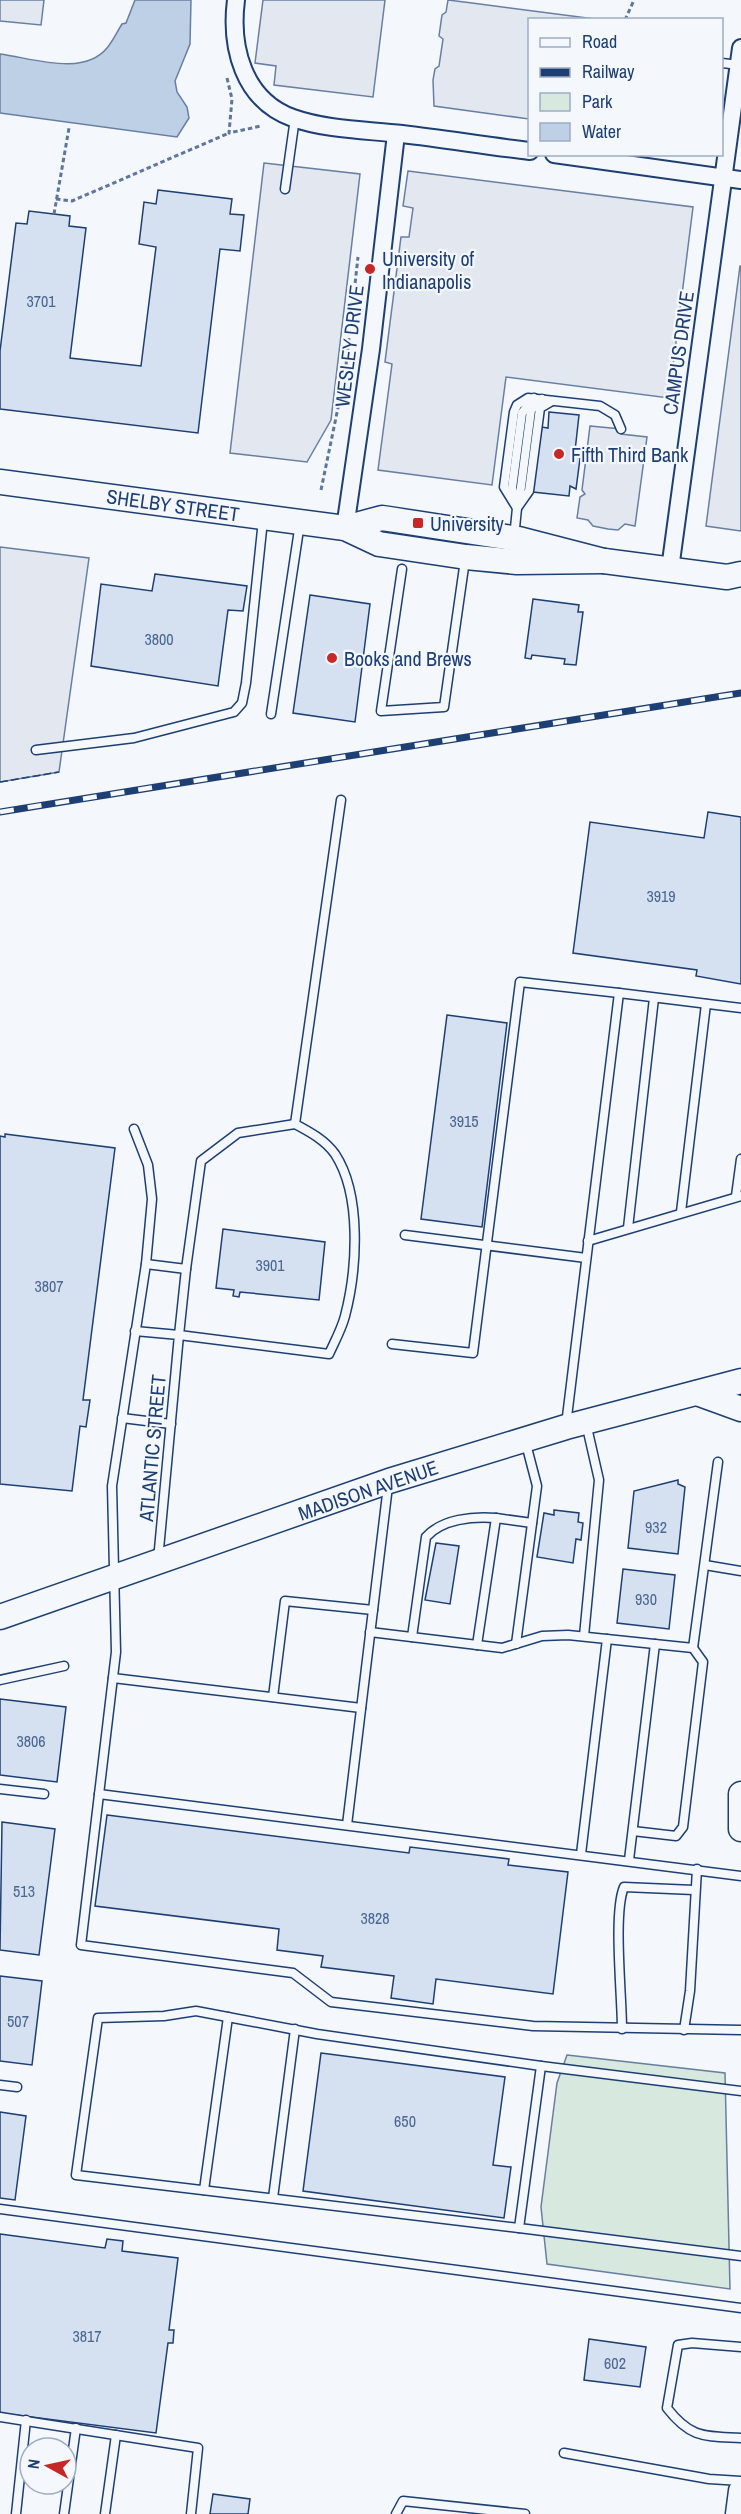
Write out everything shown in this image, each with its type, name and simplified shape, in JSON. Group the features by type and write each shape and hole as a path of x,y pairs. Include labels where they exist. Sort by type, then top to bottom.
{"main road":[{"name":"SHELBY STREET","path":"0,482 345,528 379,544 466,556 517,562 604,561"},
{"name":"SHELBY STREET","path":"345,528 382,518 514,538 604,561 736,578"},
{"name":"MADISON AVENUE","path":"0,1617 389,1481 576,1425 741,1381"},
{"path":"697,1393 741,1409"},
{"path":"741,1794 741,1829"},
{"path":"738,2514 741,2491"}],"street":[{"path":"236,0 235,41 244,73 268,102 295,118 528,151"},
{"name":"CAMPUS DRIVE","path":"670,569 724,177 726,118 740,57"},
{"name":"WESLEY DRIVE","path":"345,528 371,349 396,134"},
{"path":"569,156 741,180"}],"lane":[{"path":"723,63 740,57"},
{"path":"285,189 295,118"},
{"path":"514,538 531,410 538,399"},
{"path":"517,508 504,487 514,412 523,400 553,400 600,406 615,415 621,429"},
{"path":"517,508 529,491 540,408 553,400"},
{"path":"36,750 134,738 234,712 242,703 246,682 264,518"},
{"path":"271,714 300,522"},
{"path":"402,569 381,711 444,707 466,556"},
{"path":"135,1331 329,1354 345,1316 357,1240 349,1191 335,1155 319,1137 295,1124 341,800"},
{"path":"392,1344 473,1353 520,982 741,1008"},
{"path":"584,1636 599,1480 576,1425 586,1258 619,993"},
{"path":"628,1228 654,998"},
{"path":"681,1212 706,1004"},
{"name":"ATLANTIC STREET","path":"158,1563 186,1269 201,1161 238,1133 295,1124"},
{"path":"134,1130 148,1165 152,1199 146,1264 112,1486 116,1652 81,1945 293,1973 331,2001 533,2026 741,2030"},
{"path":"588,1240 739,1196 741,1159"},
{"path":"405,1235 586,1258"},
{"path":"146,1264 186,1269"},
{"path":"122,1418 171,1424"},
{"path":"516,1644 537,1486 525,1440"},
{"path":"633,1831 676,1836 683,1827 703,1662 693,1648 718,1462"},
{"path":"346,1825 389,1481"},
{"path":"412,1637 426,1537 435,1527 477,1516 532,1523"},
{"path":"477,1645 496,1518"},
{"path":"705,1565 741,1571"},
{"path":"273,1697 285,1601 373,1610"},
{"path":"370,1632 502,1648 542,1636 584,1636 693,1648"},
{"path":"580,1854 607,1639"},
{"path":"629,1860 656,1644"},
{"path":"0,1680 64,1666"},
{"path":"113,1678 361,1708"},
{"path":"0,1789 44,1794"},
{"path":"99,1794 741,1876"},
{"path":"684,2030 690,1991 697,1869"},
{"path":"622,2029 620,1924 621,1895 624,1887 694,1890"},
{"path":"741,2091 541,2066 295,2030 196,2011 164,2016 98,2018 76,2175 741,2256"},
{"path":"204,2190 228,2017"},
{"path":"273,2198 295,2030"},
{"path":"519,2229 541,2066"},
{"path":"0,2085 16,2087"},
{"path":"0,2209 741,2308"},
{"path":"741,2347 692,2343 678,2345 667,2408 675,2419 696,2435 741,2438"},
{"path":"0,2417 198,2448 191,2514"},
{"path":"16,2514 26,2420"},
{"path":"64,2514 76,2428"},
{"path":"105,2514 116,2434"},
{"path":"564,2453 709,2479 741,2481"},
{"path":"396,2514 403,2501 525,2514"}],"path":[{"path":"626,18 634,0"},
{"path":"54,214 69,128"},
{"path":"56,199 72,201 229,133"},
{"path":"321,490 345,374 358,256"}],"green space":[{"path":"567,2055 725,2073 730,2289 547,2264 541,2207 557,2083"}],"shaded area":[{"path":"0,0 44,0 41,25 0,21"},
{"path":"263,0 385,0 373,97 274,85 276,66 255,63"},
{"path":"448,0 587,18 528,18 528,119 434,106 433,80 435,69 439,66 443,39 439,36 442,15 446,12"},
{"path":"264,163 360,174 331,420 307,462 230,453"},
{"path":"408,171 693,207 669,398 506,377 492,485 378,470 392,364 385,362 401,237 409,237 413,208 403,206"},
{"path":"741,266 741,531 706,526"},
{"path":"590,426 621,429 621,434 647,437 635,526 625,524 618,530 608,529 593,526 588,520 577,518 580,497 585,494 582,490"},
{"path":"0,547 89,558 59,772 0,782"}],"water":[{"path":"135,0 191,0 190,44 175,81 177,92 187,107 189,118 177,137 0,113 0,54 42,62 71,64 85,62 97,57 107,48 122,24 126,23"}],"building":[{"path":"158,190 232,199 230,214 244,215 240,251 220,249 198,433 0,409 0,351 16,223 27,224 29,211 70,216 69,226 86,228 70,358 141,366 156,247 139,244 144,202 156,204"},
{"name":"Fifth Third Bank","path":"549,412 579,415 575,451 581,451 576,489 570,486 569,496 533,492 534,482 513,479 516,457 537,459 542,427 548,428"},
{"path":"155,574 247,586 243,611 228,610 218,686 91,666 101,584 152,591"},
{"name":"Books and Brews","path":"310,595 370,604 355,722 293,713"},
{"path":"533,599 579,605 578,612 583,612 576,665 564,664 565,659 532,655 531,659 525,658"},
{"path":"708,812 741,817 741,984 696,976 697,970 573,953 590,822 704,838"},
{"path":"447,1015 507,1023 482,1227 421,1219"},
{"path":"5,1134 115,1148 83,1400 90,1400 86,1427 80,1426 72,1491 0,1484 0,1136 5,1137"},
{"path":"223,1229 325,1242 319,1300 240,1292 239,1297 233,1296 234,1290 216,1288"},
{"path":"678,1480 678,1484 685,1487 678,1554 628,1548 634,1491"},
{"path":"554,1510 579,1513 578,1522 583,1523 581,1540 576,1539 573,1563 537,1557 544,1513 554,1515"},
{"path":"436,1543 459,1546 450,1604 425,1600"},
{"path":"623,1569 675,1575 669,1629 617,1623"},
{"path":"0,1699 66,1707 57,1782 0,1775"},
{"path":"107,1815 409,1853 410,1847 509,1859 508,1865 568,1872 553,1994 436,1979 433,2004 391,1998 394,1976 321,1967 323,1956 277,1950 279,1929 95,1906"},
{"path":"2,1822 55,1829 39,1955 0,1950"},
{"path":"0,1976 42,1981 32,2065 0,2061"},
{"path":"321,2053 505,2077 493,2165 511,2167 504,2218 303,2191"},
{"path":"0,2112 26,2116 15,2200 0,2198"},
{"path":"0,2234 105,2248 107,2239 123,2241 122,2251 178,2258 169,2330 174,2330 173,2343 168,2343 156,2433 0,2413"},
{"path":"589,2339 646,2347 640,2387 584,2380"},
{"path":"213,2494 250,2499 248,2514 210,2514"}],"railway":[{"path":"0,812 741,693"}],"fence":[{"path":"0,782 59,772"}],"place":[{"name":"University of Indianapolis","path":"370,269"},
{"name":"Fifth Third Bank","path":"559,454"},
{"name":"University","path":"418,523"},
{"name":"Books and Brews","path":"332,658"}]}
